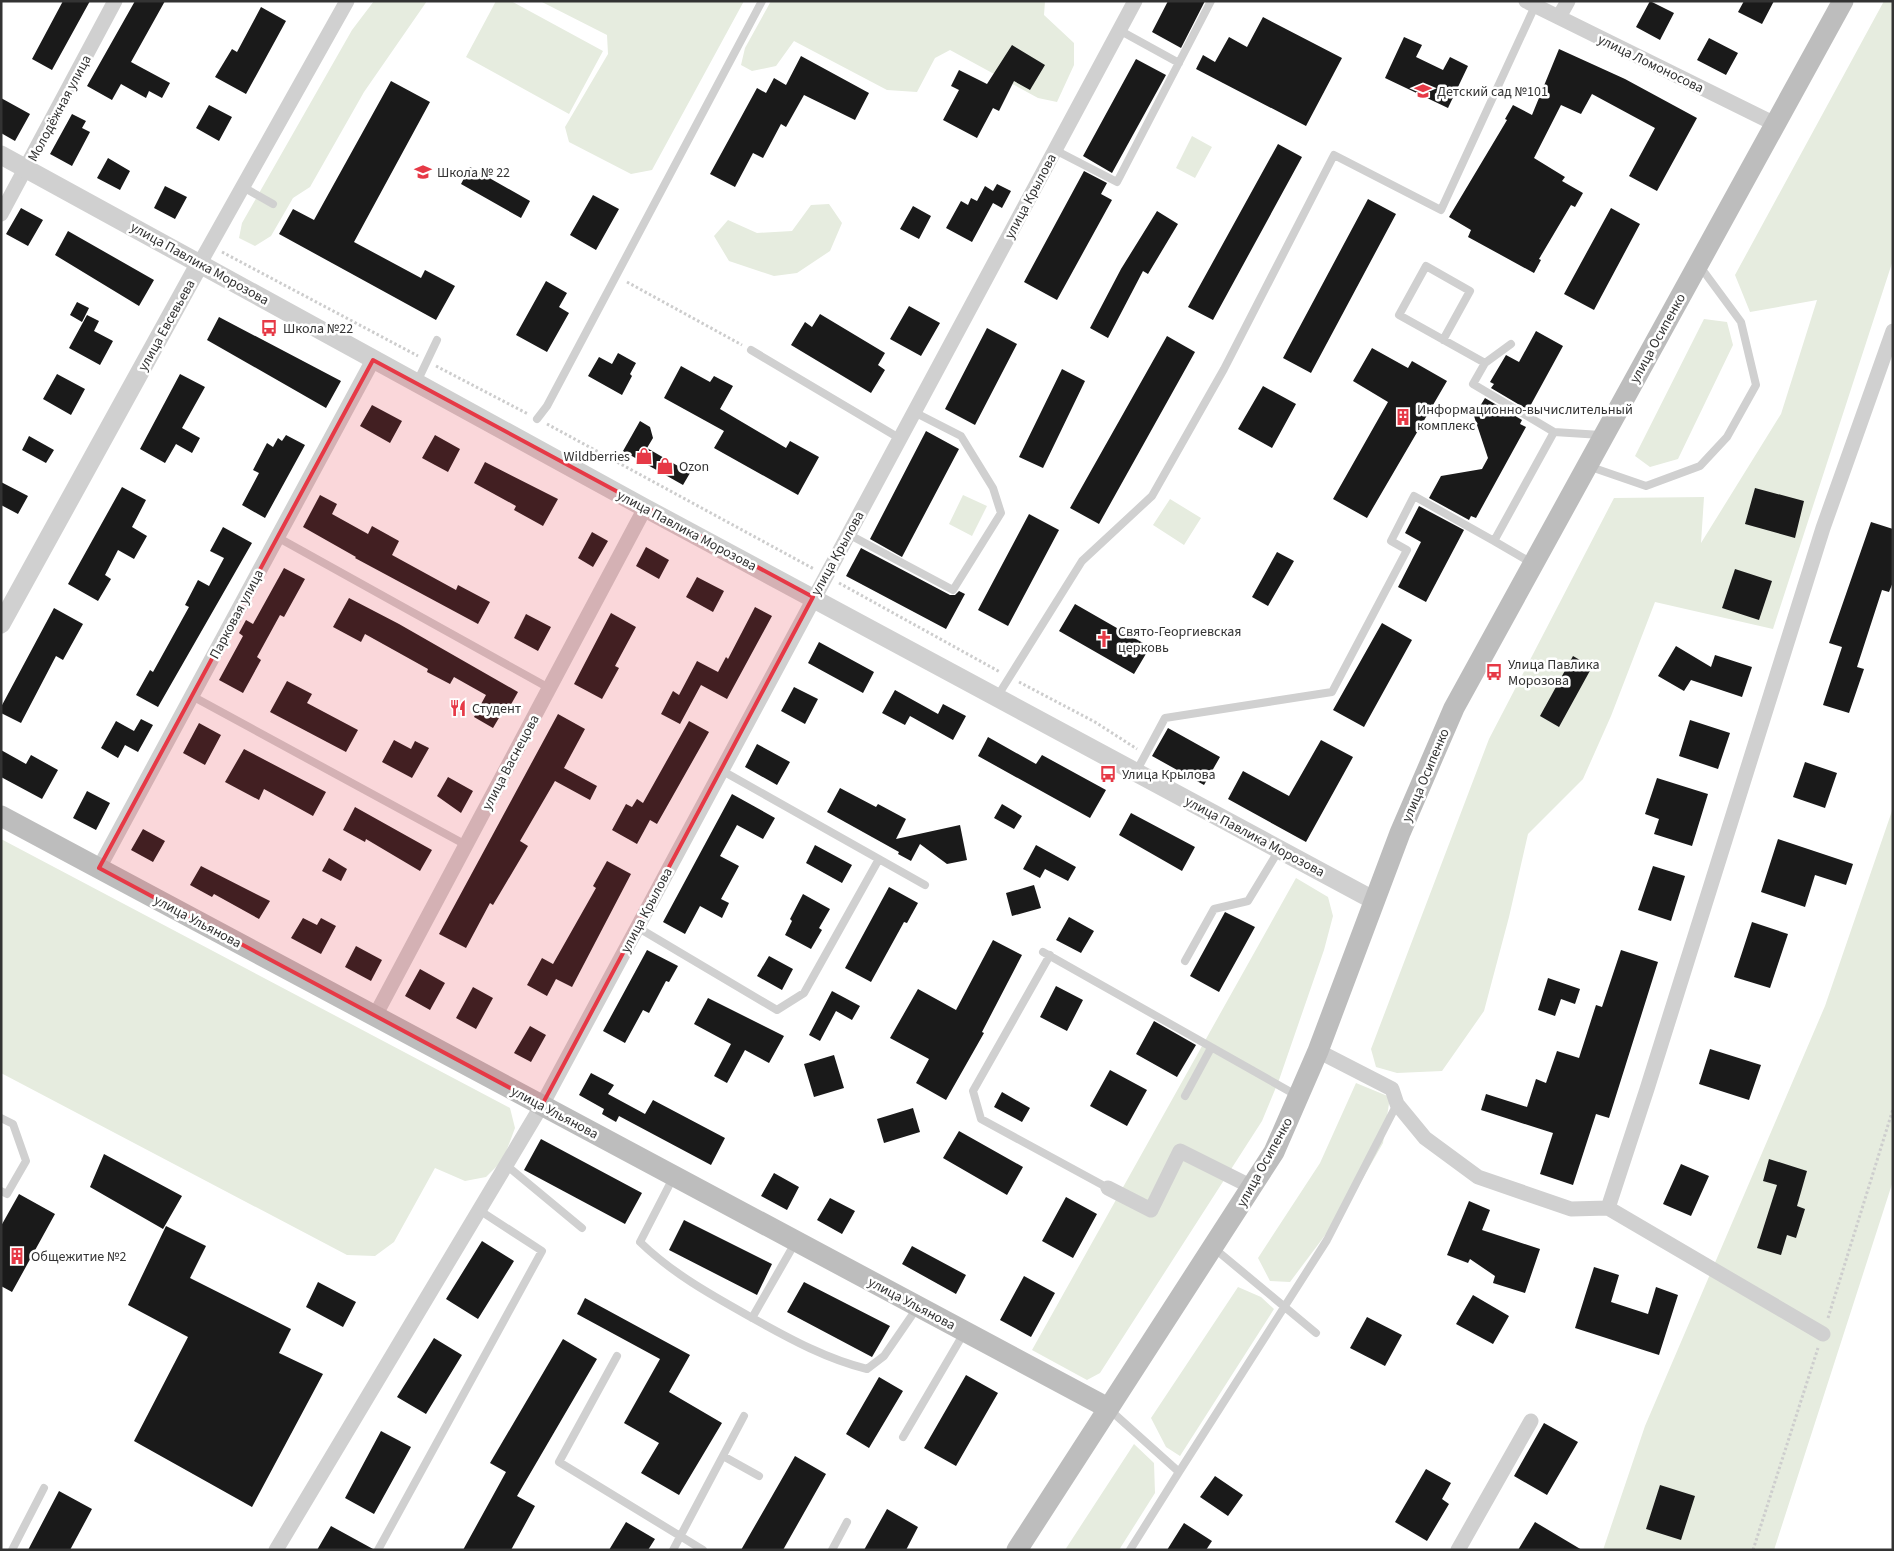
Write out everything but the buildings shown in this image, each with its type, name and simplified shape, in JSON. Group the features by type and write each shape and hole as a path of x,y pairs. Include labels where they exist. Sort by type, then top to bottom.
{"main road":[{"name":"улица Осипенко","path":"1017,1550 1274,1152 1318,1051 1428,763 1454,708 1532,563 1843,1"},
{"name":"улица Ульянова","path":"1,816 1108,1408"}],"street":[{"name":"Молодёжная улица","path":"1,214 115,1"},
{"name":"улица Евсевьева","path":"1,624 347,1"},
{"name":"улица Крылова","path":"276,1550 542,1105 813,597 1135,1"},
{"path":"1559,17 1568,1"},
{"name":"улица Ломоносова","path":"1531,4 1775,124"},
{"name":"улица Павлика Морозова","path":"1,155 200,263 416,384 1375,901"},
{"path":"1608,1208 1648,1089 1823,528 1893,332"},
{"name":"Парковая улица","path":"99,868 373,360"},
{"name":"улица Васнецова","path":"375,1016 645,508"},
{"path":"1318,1051 1392,1089 1398,1104 1425,1138 1478,1177 1571,1209 1608,1208 1823,1334"},
{"path":"1108,1188 1151,1210 1180,1151 1252,1187"},
{"path":"1458,1550 1530,1420"}],"lane":[{"path":"537,419 546,406 616,276 762,1"},
{"path":"1055,150 1117,182 1211,1"},
{"path":"997,697 1082,561 1152,496 1224,369 1334,156 1441,210 1531,4"},
{"path":"1119,30 1179,63"},
{"path":"243,187 272,204"},
{"path":"1586,465 1646,486 1700,466 1727,437 1756,385 1740,322 1698,264"},
{"path":"1444,340 1470,291 1426,266 1399,315 1485,363"},
{"path":"416,384 436,340"},
{"path":"1511,344 1485,363 1473,384 1554,432 1603,435"},
{"path":"751,350 899,438"},
{"path":"848,534 953,590 1001,513 992,488 961,436 914,412"},
{"path":"1494,541 1554,432"},
{"path":"1136,772 1166,718 1332,692 1407,550 1391,541 1414,496 1532,563"},
{"path":"277,537 550,688"},
{"path":"192,696 466,845"},
{"path":"721,770 925,885"},
{"path":"1186,961 1214,908 1248,901 1279,850"},
{"path":"637,927 777,1010 804,993 879,859"},
{"path":"1108,1188 981,1119 973,1091 1046,954 1299,1096"},
{"path":"1185,1096 1211,1048"},
{"path":"1130,1550 1286,1308 1327,1240 1398,1104"},
{"path":"1,1118 13,1124 26,1161 8,1194 1,1191"},
{"path":"506,1165 582,1228"},
{"path":"674,1176 640,1242 662,1263 752,1318 838,1361 867,1369 884,1356 918,1306"},
{"path":"378,1550 542,1251 479,1210"},
{"path":"752,1318 796,1241"},
{"path":"1213,1248 1316,1333"},
{"path":"903,1437 965,1332"},
{"path":"617,1356 559,1462 703,1550"},
{"path":"1108,1408 1179,1472"},
{"path":"673,1550 744,1416"},
{"path":"723,1456 759,1476"},
{"path":"12,1550 44,1488"},
{"path":"832,1550 847,1522"}],"path":[{"path":"210,245 537,419 1095,722 1146,755"},
{"path":"616,276 751,350"}],"highlighted area":[{"path":"373,360 813,597 542,1105 99,868"}],"shaded area":[{"path":"374,1 427,1 364,92 310,187 293,198 271,236 255,246 239,238 242,223 352,30"},
{"path":"496,1 511,1 603,51 569,114 466,57"},
{"path":"540,1 744,1 652,170 631,174 569,142 565,127 608,54 607,35"},
{"path":"771,1 1045,1 1044,15 1074,43 1074,65 1057,102 1038,98 950,50 935,58 917,92 887,90 794,41 776,66 752,71 741,65 745,48"},
{"path":"1884,1 1893,1 1893,260 1773,629 1655,602 1611,716 1583,779 1528,834 1509,917 1484,1011 1442,1071 1397,1073 1376,1067 1371,1049 1489,739 1614,498 1704,497 1701,543 1781,414 1817,300 1750,312 1735,275"},
{"path":"1192,136 1212,147 1195,178 1176,168"},
{"path":"829,204 842,223 830,251 797,273 774,276 729,261 714,236 728,220 757,233 792,231 811,205"},
{"path":"1704,319 1727,322 1733,345 1678,459 1650,467 1635,456"},
{"path":"963,495 987,506 972,536 949,524"},
{"path":"1170,499 1201,518 1184,545 1153,525"},
{"path":"1893,808 1893,1181 1774,1550 1603,1550 1645,1426 1825,1006"},
{"path":"1,839 510,1108 515,1128 503,1160 486,1177 465,1181 435,1168 394,1242 375,1256 347,1255 1,1073"},
{"path":"1296,878 1328,897 1333,916 1324,950 1279,1080 1262,1121 1100,1373 1087,1380 1032,1350"},
{"path":"1356,1083 1390,1097 1383,1143 1347,1206 1290,1282 1270,1281 1258,1258 1320,1163"},
{"path":"1238,1287 1261,1297 1274,1309 1180,1456 1166,1447 1151,1418"},
{"path":"1134,1444 1154,1463 1155,1493 1119,1550 1065,1550"}],"place":[{"name":"Детский сад №101","path":"1423,91"},
{"name":"Школа № 22","path":"423,172"},
{"name":"Школа №22","path":"269,328"},
{"name":"Информационно-вычислительный комплекс","path":"1403,417"},
{"name":"Wildberries","path":"644,456"},
{"name":"Ozon","path":"665,466"},
{"name":"Свято-Георгиевская церковь","path":"1104,639"},
{"name":"Улица Павлика Морозова","path":"1494,672"},
{"name":"Студент","path":"458,708"},
{"name":"Улица Крылова","path":"1108,774"},
{"name":"Общежитие №2","path":"17,1256"}]}
